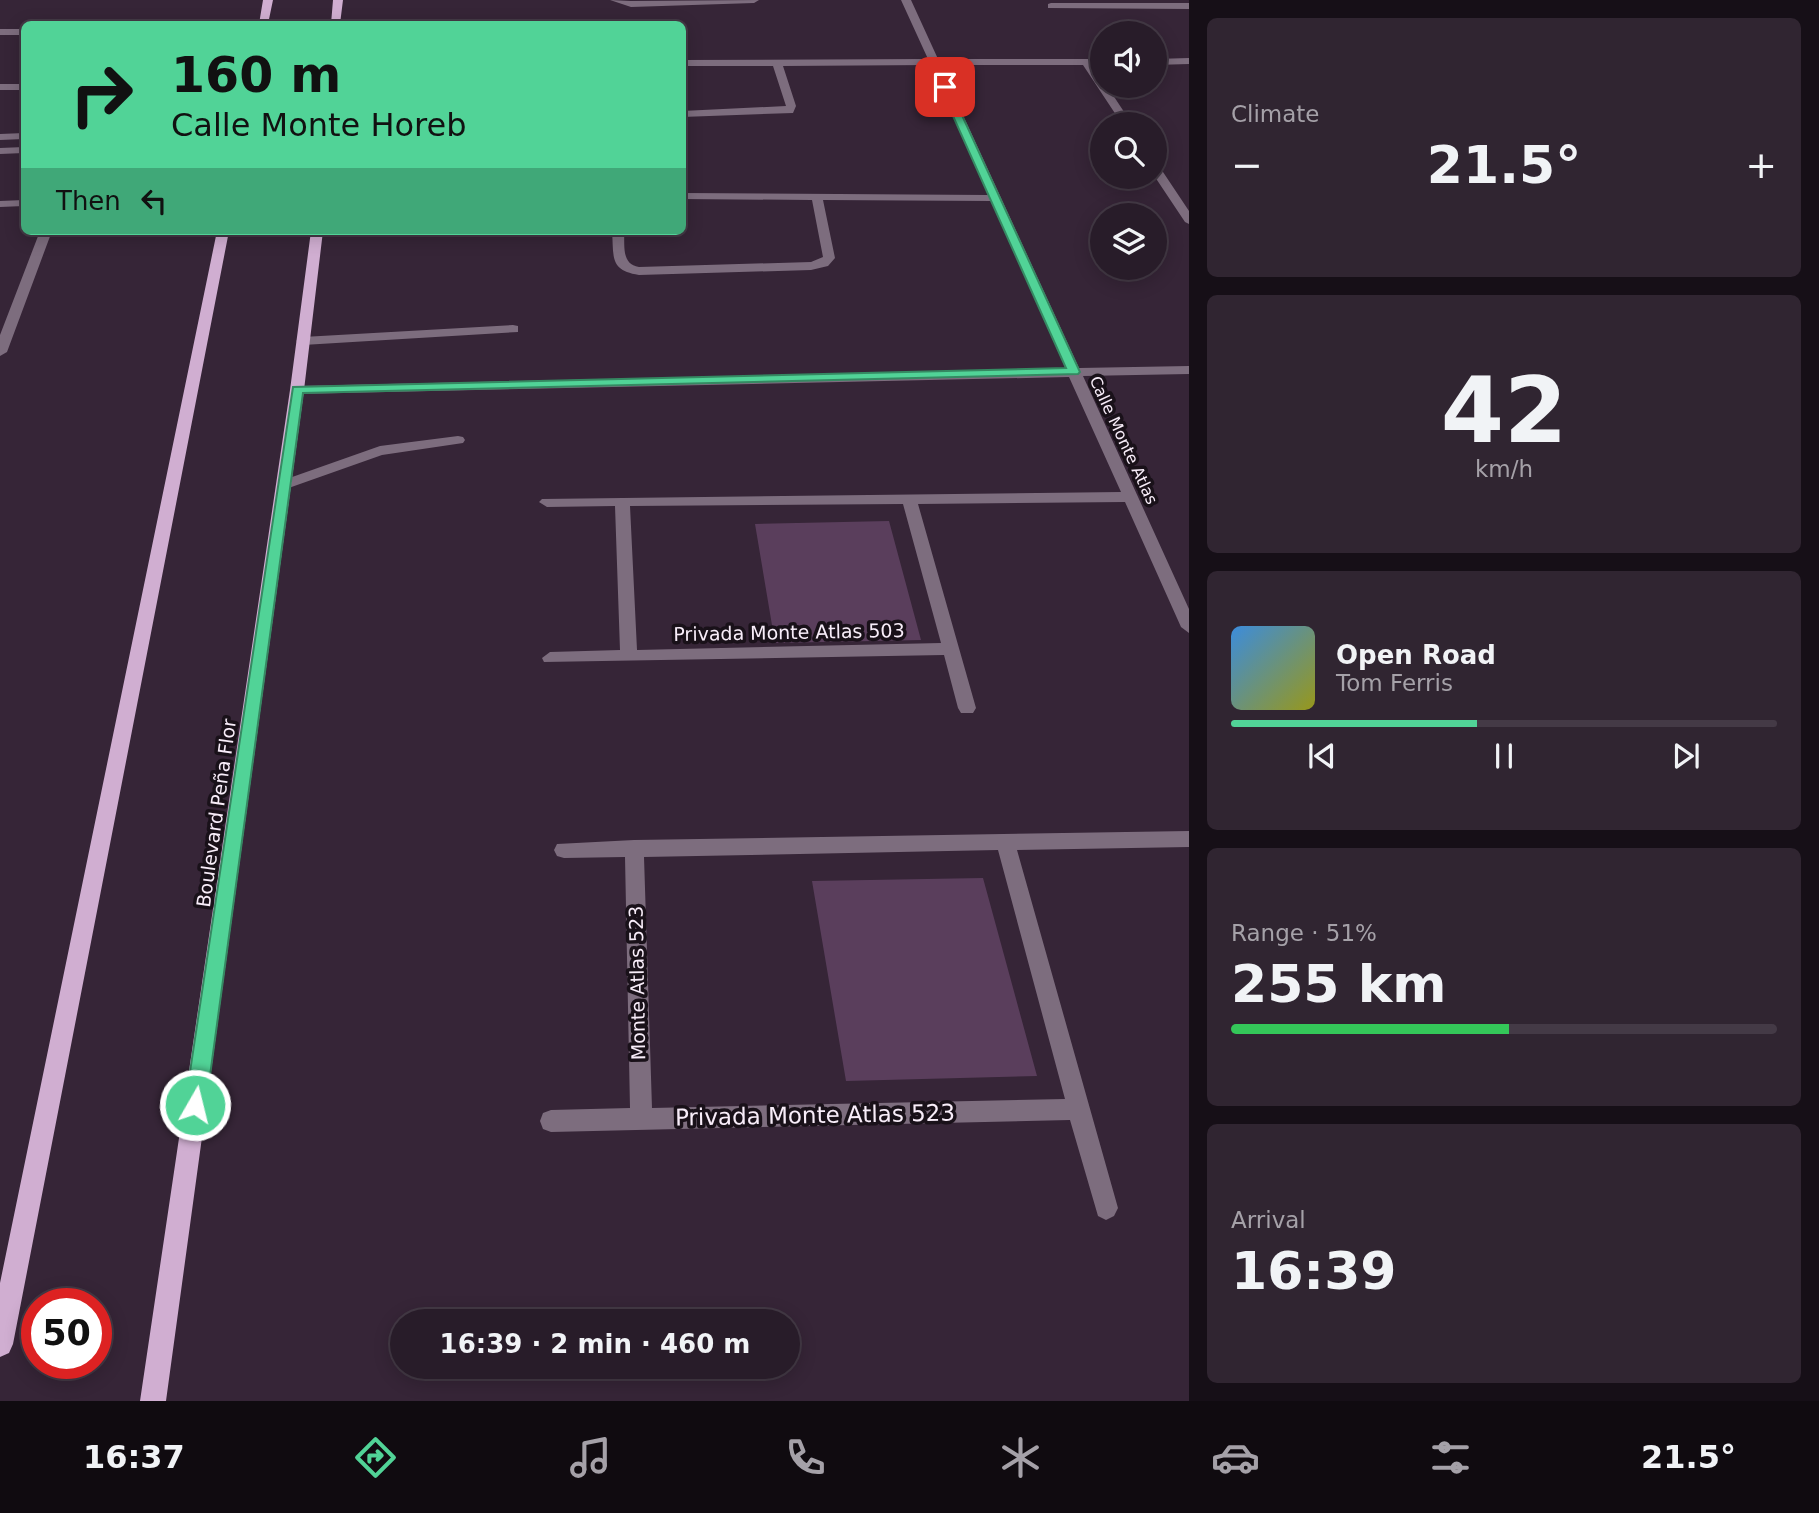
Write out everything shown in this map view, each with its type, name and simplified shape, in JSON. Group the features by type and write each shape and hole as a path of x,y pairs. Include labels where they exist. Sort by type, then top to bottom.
{"main road":[{"path":"264,21 268,0"},
{"path":"336,21 338,0"},
{"path":"0,1344 222,235"},
{"name":"Boulevard Peña Flor","path":"153,1401 297,390 316,235"}],"street":[{"path":"615,0 631,5 754,0"},
{"name":"Calle Monte Atlas","path":"906,0 1189,626"},
{"path":"1052,7 1189,6"},
{"path":"0,32 21,32"},
{"path":"1167,62 1189,61"},
{"path":"686,114 789,111 791,106 777,62"},
{"path":"686,63 1090,63"},
{"path":"1087,63 1119,112"},
{"path":"0,87 21,87"},
{"path":"0,137 21,136"},
{"path":"0,151 21,150"},
{"path":"1167,186 1189,220"},
{"path":"686,196 995,198"},
{"path":"618,235 620,261 627,269 639,271 811,266 824,263 829,258 817,197"},
{"path":"0,204 21,203"},
{"path":"0,352 44,235"},
{"path":"303,341 513,329"},
{"path":"297,390 1189,370"},
{"path":"283,485 380,451 458,440"},
{"path":"547,502 1132,497"},
{"path":"909,499 967,708"},
{"path":"622,501 629,656"},
{"name":"Privada Monte Atlas 503","path":"550,659 950,649"},
{"path":"564,850 1189,839"},
{"path":"1005,842 1106,1208"},
{"name":"Monte Atlas 523","path":"634,848 641,1119"},
{"name":"Privada Monte Atlas 523","path":"551,1121 1079,1109"}],"shaded area":[{"path":"889,521 921,640 775,643 755,524"},
{"path":"983,878 1037,1076 846,1081 812,881"}],"route":[{"path":"195,1105 297,390 1074,372 945,87"}]}
